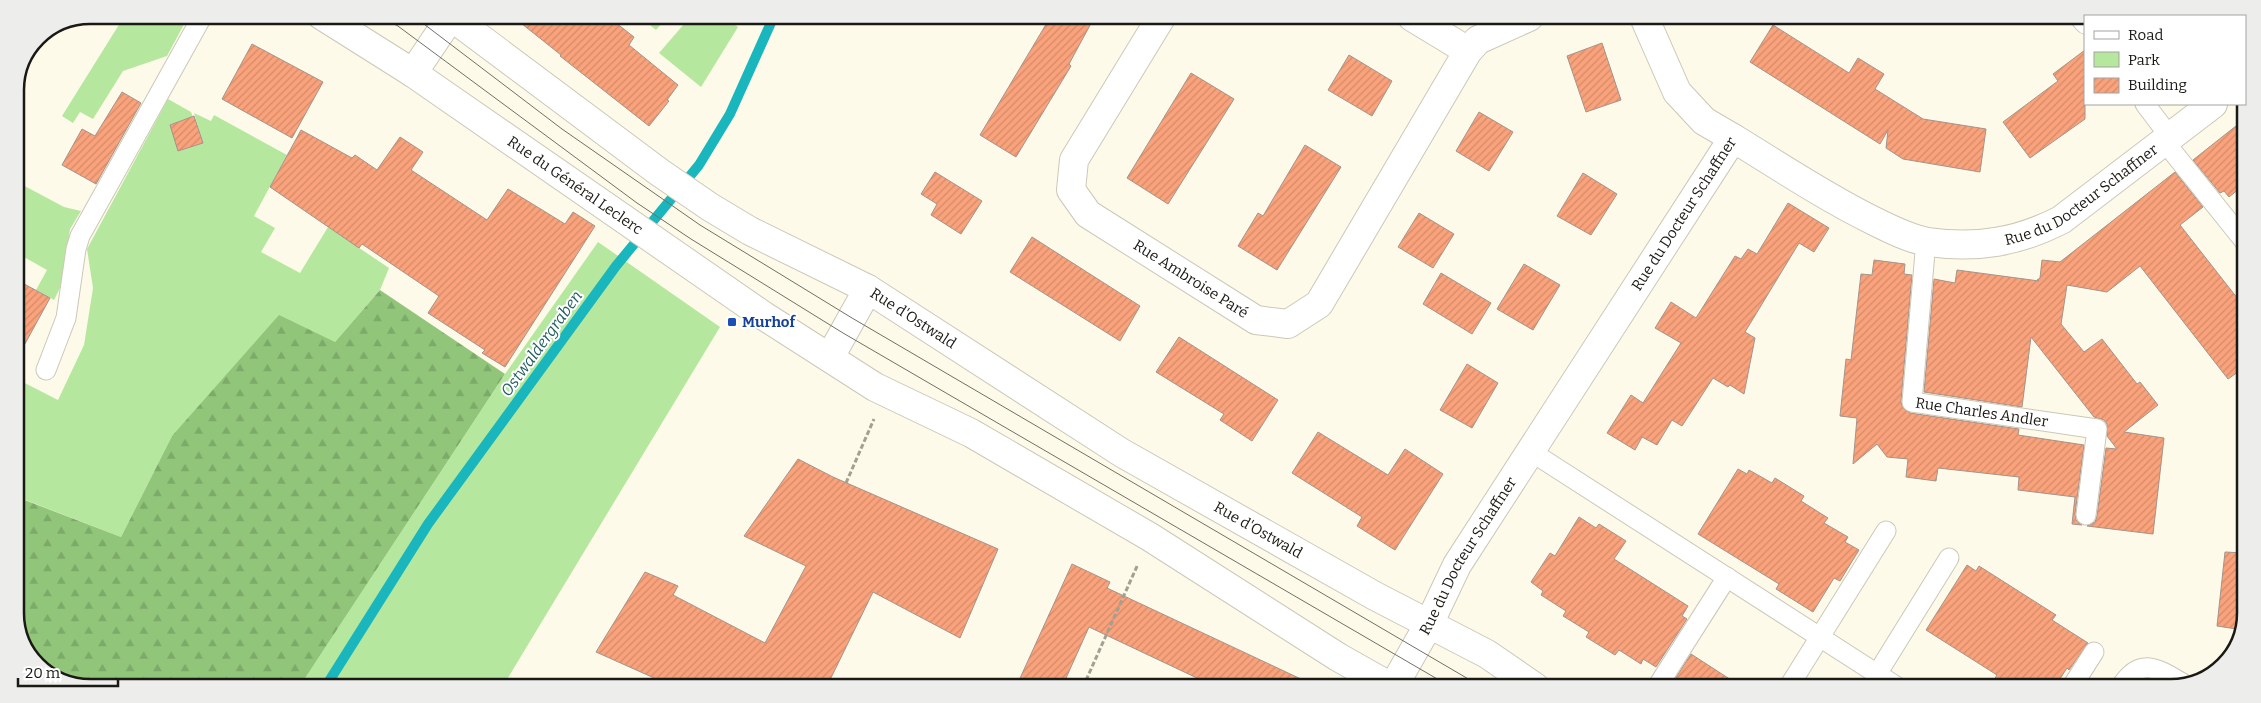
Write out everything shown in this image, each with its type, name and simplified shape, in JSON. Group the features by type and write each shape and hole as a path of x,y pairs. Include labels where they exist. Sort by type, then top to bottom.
{"main road":[{"name":"Rue du Général Leclerc","path":"335,24 413,73 764,316 830,357"},
{"path":"413,73 446,24"},
{"path":"462,24 659,172 710,207 750,231 868,289"},
{"name":"Rue Ambroise Paré","path":"1157,24 1074,160 1071,190 1088,214 1256,320 1288,324 1319,304 1468,51 1478,40 1513,24"},
{"path":"1424,24 1468,51"},
{"path":"1647,24 1677,92 1704,121 1733,138"},
{"name":"Rue du Docteur Schaffner","path":"1397,679 1429,624 1457,565 1733,138 1845,207 1888,228 1926,242 1959,245 1985,244 2008,241 2036,233 2080,207 2212,105"},
{"name":"Rue d'Ostwald","path":"830,357 868,289 1122,453 1375,596 1487,654 1523,679"},
{"path":"830,357 876,386 971,433 1150,537 1338,657 1378,679"}],"lane":[{"path":"46,370 66,318 80,236 198,24"},
{"name":"Rue du Docteur Schaffner","path":"2146,105 2167,139"},
{"path":"2167,139 2237,231"},
{"name":"Rue Charles Andler","path":"1926,242 1912,402 2098,429 2086,515"},
{"path":"1530,451 1884,679"},
{"path":"1794,679 1886,531"},
{"path":"1877,674 1949,558"},
{"path":"1662,679 1727,577"},
{"path":"2077,679 2094,652"},
{"path":"2125,679 2141,669 2155,668 2175,679"}],"path":[{"path":"846,483 878,411"},
{"path":"1087,679 1139,561"}],"green space":[{"path":"119,24 184,24 167,56 123,71 93,119 80,112 73,123 62,116"},
{"path":"649,24 661,24 656,30"},
{"path":"684,24 734,24 738,27 701,87 659,53"},
{"path":"168,99 191,112 193,117 170,125 179,151 203,143 194,113 211,121 214,115 287,155 254,216 275,228 261,252 300,273 328,227 389,268 380,290 335,342 172,436 121,537 24,499 24,383 58,400 84,345 93,288 87,249"},
{"path":"24,186 64,207 81,211 70,229 64,280 54,300 36,290 47,270 24,257"},
{"path":"598,242 720,327 507,679 305,679 505,374"},
{"path":"380,290 505,374 305,679 81,679 64,674 49,666 35,650 25,626 24,500 121,537 172,436 279,315 335,342"}],"building":[{"path":"522,24 617,24 634,37 629,45 678,85 667,100 669,101 649,126"},
{"path":"1046,24 1091,24 1069,64 1071,66 1016,157 980,135"},
{"path":"1773,25 1849,73 1858,58 1884,74 1875,89 1923,119 1986,129 1980,172 1903,159 1886,148 1888,130 1880,144 1750,62"},
{"path":"1602,43 1621,100 1586,112 1567,56"},
{"path":"252,44 323,82 292,138 222,99"},
{"path":"2084,51 2085,119 2030,158 2003,122 2058,81 2053,74"},
{"path":"1349,55 1392,81 1372,116 1328,90"},
{"path":"1191,73 1234,99 1168,204 1127,178"},
{"path":"122,92 141,103 96,184 62,165 82,129 95,136"},
{"path":"1479,112 1513,132 1489,171 1456,151"},
{"path":"194,116 203,143 178,151 170,125"},
{"path":"2237,125 2237,190 2229,197 2224,191 2220,193 2193,160"},
{"path":"301,130 352,158 355,155 377,170 400,137 423,152 411,170 487,220 508,189 565,224 573,212 595,226 505,367 482,353 485,350 428,313 439,296 362,244 359,248 270,187"},
{"path":"1305,145 1341,167 1277,270 1238,246 1258,213 1263,216"},
{"path":"935,172 982,201 961,234 931,215 937,204 921,194"},
{"path":"2175,172 2203,207 2180,225 2237,298 2237,373 2228,379 2140,266 2107,292 2067,285 2061,324 2084,352 2102,339 2137,384 2140,382 2158,405 2124,432 2164,438 2153,534 2087,526 2095,522 2097,516 2106,448 2117,449 2107,436 2107,424 2104,420 2094,417 2031,337 2022,407 1924,392 1934,279 1955,283 1957,270 2039,281 2037,280 2040,278 2042,260 2060,262"},
{"path":"1583,173 1617,194 1591,235 1557,216"},
{"path":"1788,203 1829,228 1814,252 1799,243 1745,332 1755,338 1744,394 1730,385 1728,387 1713,378 1682,426 1672,420 1657,445 1642,437 1635,450 1607,433 1631,395 1643,403 1681,343 1655,328 1671,302 1696,318 1735,256 1741,259 1748,249 1757,254"},
{"path":"1419,213 1454,234 1433,268 1398,247"},
{"path":"1032,237 1140,306 1120,341 1010,272"},
{"path":"1874,260 1905,264 1904,274 1912,275 1902,407 1910,413 2019,429 2018,435 2084,445 2075,514 2076,520 2082,525 2072,524 2075,497 2018,490 2019,477 1938,468 1936,481 1906,477 1908,459 1887,457 1877,444 1853,464 1857,418 1840,416 1846,359 1851,360 1861,274 1872,275"},
{"path":"1524,264 1560,285 1533,330 1497,309"},
{"path":"1441,273 1491,303 1472,334 1423,304"},
{"path":"24,284 50,298 24,346"},
{"path":"1179,337 1278,400 1252,441 1220,420 1224,414 1156,372"},
{"path":"1467,364 1498,383 1472,428 1440,410"},
{"path":"1318,432 1388,475 1405,449 1443,474 1395,550 1357,526 1362,517 1292,473"},
{"path":"798,459 833,477 998,549 960,638 873,592 830,679 656,679 596,652 645,572 678,586 673,595 765,643 806,566 744,536"},
{"path":"1738,469 1747,474 1749,470 1772,483 1775,478 1804,496 1801,501 1828,518 1824,523 1848,537 1845,542 1859,550 1840,581 1834,578 1813,612 1776,589 1779,584 1698,534"},
{"path":"1579,517 1596,528 1599,524 1626,541 1614,559 1688,606 1682,616 1687,619 1656,667 1643,659 1641,664 1619,650 1615,655 1586,637 1589,632 1563,616 1566,611 1541,595 1543,591 1531,582 1550,553 1555,556"},
{"path":"2225,552 2237,553 2235,629 2217,626"},
{"path":"1072,564 1110,582 1107,588 1301,679 1199,679 1089,627 1066,679 1020,679"},
{"path":"1967,565 1976,571 1979,566 2056,615 2052,620 2088,643 2069,670 2067,668 2060,679 1995,679 1997,675 1926,630"},
{"path":"1691,654 1730,679 1675,679"}],"waterway":[{"name":"Ostwaldergraben","path":"330,679 428,524 616,266 699,165 730,114 770,24"}],"tram line":[{"path":"395,24 637,203 691,239 843,333 1437,679"},
{"path":"424,24 562,129 700,225 852,318 1468,679"}],"place":[{"name":"Murhof","path":"732,322"}]}
